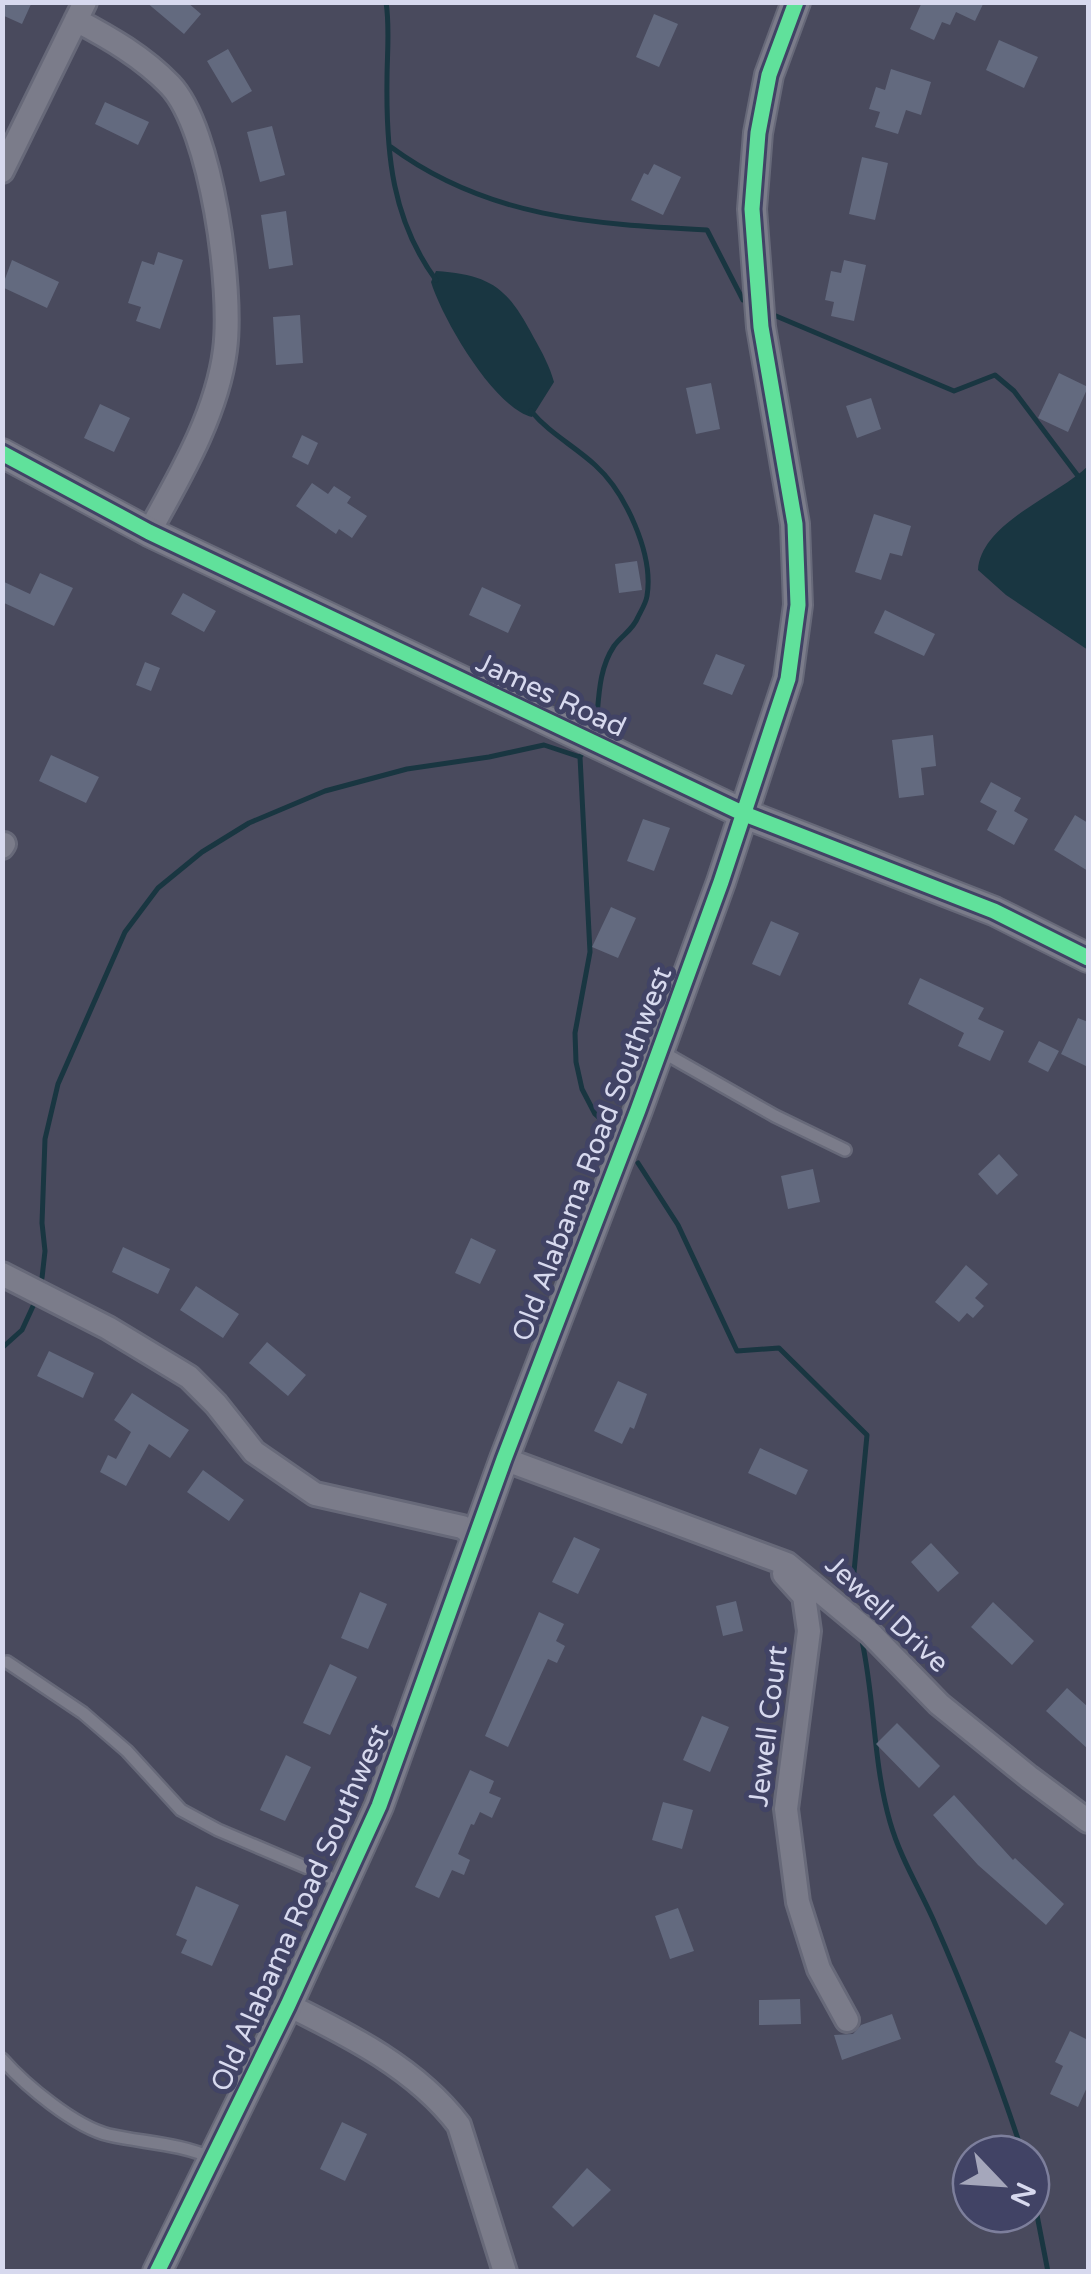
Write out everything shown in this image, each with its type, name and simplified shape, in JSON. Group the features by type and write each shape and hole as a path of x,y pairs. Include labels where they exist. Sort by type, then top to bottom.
{"street":[{"name":"Old Alabama Road Southwest","path":"157,2272 215,2159 379,1806 504,1459 638,1110 788,679 798,605 794,524 761,327 752,209 758,133 769,75 796,2"},
{"path":"2,171 80,12 172,87 192,123 202,152 228,286 225,352 198,444 149,532"},
{"name":"James Road","path":"2,453 149,532 742,813 994,911 1088,958"},
{"path":"2,1274 108,1328 189,1376 254,1452 314,1494 462,1526 477,1536"},
{"name":"Jewell Drive","path":"504,1459 787,1564 870,1632 940,1704 1088,1821"},
{"name":"Jewell Court","path":"772,1560 804,1596 810,1631 786,1809 798,1902 819,1969 847,2020"},
{"path":"288,2005 380,2055 444,2105 458,2124 505,2272"}],"lane":[{"path":"658,1049 775,1116 844,1150"},
{"path":"7,1662 83,1713 127,1751 181,1810 218,1830 343,1883"},
{"path":"3,2064 69,2117 102,2134 190,2148 215,2159"}],"water":[{"path":"436,271 485,281 516,307 554,382 532,417 502,397 471,360 437,298 431,282"},
{"path":"1088,466 1088,650 1006,595 978,570 982,553 1006,524"}],"building":[{"path":"2,2 32,2 22,24 2,15"},
{"path":"146,2 187,2 201,14 184,34"},
{"path":"922,2 984,2 975,21 956,12 950,25 942,22 934,40 910,29"},
{"path":"654,14 678,24 659,67 636,57"},
{"path":"999,40 1038,57 1024,88 986,70"},
{"path":"228,49 252,91 232,103 207,61"},
{"path":"891,69 931,82 921,115 906,110 898,134 875,127 880,112 869,109 876,87 885,90"},
{"path":"105,102 149,122 138,145 95,124"},
{"path":"272,126 285,175 260,182 247,132"},
{"path":"862,157 888,163 875,220 849,214"},
{"path":"654,164 681,177 663,215 631,200 644,173 648,175"},
{"path":"286,211 293,265 269,269 261,215"},
{"path":"158,252 183,260 160,329 136,321 141,307 128,303 142,261 154,265"},
{"path":"12,260 59,282 47,308 2,287"},
{"path":"844,260 866,265 854,321 831,316 834,302 825,300 831,271 841,273"},
{"path":"300,315 303,363 276,365 273,317"},
{"path":"1059,373 1088,387 1068,432 1038,418"},
{"path":"711,383 720,429 696,434 686,388"},
{"path":"871,398 881,429 857,438 846,406"},
{"path":"100,404 130,418 114,452 84,438"},
{"path":"302,435 318,443 308,465 292,457"},
{"path":"312,483 328,494 334,486 351,497 347,503 367,516 352,538 339,529 336,534 296,506"},
{"path":"874,514 911,526 902,556 890,553 881,580 855,572"},
{"path":"637,561 642,590 619,593 615,564"},
{"path":"40,573 73,588 54,626 2,602 2,581 30,594"},
{"path":"482,587 521,605 508,633 469,615"},
{"path":"183,593 216,611 204,632 171,614"},
{"path":"885,610 935,634 924,656 874,633"},
{"path":"716,654 745,665 732,695 703,684"},
{"path":"145,662 160,668 151,691 136,685"},
{"path":"933,735 936,766 921,768 924,795 899,798 892,740"},
{"path":"51,755 99,777 86,803 39,781"},
{"path":"991,782 1021,798 1014,811 1028,819 1014,845 987,830 997,811 980,802"},
{"path":"1075,815 1088,823 1088,871 1054,850"},
{"path":"643,819 670,828 654,871 627,861"},
{"path":"611,907 636,918 618,958 592,947"},
{"path":"771,921 799,933 780,976 752,964"},
{"path":"920,978 984,1008 978,1019 1004,1031 990,1061 958,1046 964,1033 908,1004"},
{"path":"1078,1018 1088,1022 1088,1067 1061,1054"},
{"path":"1039,1041 1059,1051 1048,1072 1028,1062"},
{"path":"999,1154 1018,1175 997,1195 978,1174"},
{"path":"813,1169 820,1202 788,1209 781,1176"},
{"path":"471,1238 496,1250 480,1284 455,1273"},
{"path":"123,1247 170,1269 158,1294 112,1272"},
{"path":"966,1265 988,1284 975,1298 984,1306 973,1318 967,1313 959,1322 935,1302"},
{"path":"196,1286 239,1314 223,1338 180,1310"},
{"path":"267,1342 306,1375 288,1396 249,1363"},
{"path":"49,1351 94,1373 83,1398 37,1376"},
{"path":"618,1381 647,1394 634,1429 630,1427 622,1444 594,1431"},
{"path":"132,1393 189,1430 170,1458 149,1444 126,1486 100,1472 108,1455 116,1459 131,1432 114,1420"},
{"path":"760,1448 808,1470 796,1495 748,1473"},
{"path":"203,1470 244,1500 229,1521 187,1492"},
{"path":"574,1537 600,1549 578,1594 552,1582"},
{"path":"931,1543 959,1573 938,1592 911,1562"},
{"path":"360,1592 387,1604 368,1649 341,1638"},
{"path":"736,1601 743,1631 723,1636 716,1606"},
{"path":"993,1602 1034,1641 1012,1665 971,1627"},
{"path":"539,1612 564,1624 556,1641 565,1646 557,1663 548,1659 508,1747 485,1736"},
{"path":"330,1664 357,1677 330,1735 303,1723"},
{"path":"1067,1688 1088,1707 1088,1749 1046,1711"},
{"path":"702,1716 729,1727 710,1772 683,1760"},
{"path":"897,1723 940,1766 919,1788 876,1744"},
{"path":"286,1755 311,1767 285,1821 260,1810"},
{"path":"470,1770 494,1781 489,1793 501,1798 492,1818 480,1812 471,1824 458,1854 470,1860 464,1875 452,1870 439,1898 415,1887"},
{"path":"954,1795 1013,1860 1064,1904 1046,1925 978,1865 933,1815"},
{"path":"663,1802 693,1810 682,1849 652,1840"},
{"path":"196,1886 239,1905 212,1966 181,1953 187,1940 176,1935"},
{"path":"678,1908 694,1951 670,1959 655,1916"},
{"path":"800,1999 801,2024 759,2025 759,2000"},
{"path":"892,2014 901,2039 842,2060 834,2035 853,2034 861,2025"},
{"path":"1070,2031 1088,2040 1088,2085 1078,2107 1050,2094 1063,2066 1055,2062"},
{"path":"342,2122 367,2134 345,2181 320,2169"},
{"path":"587,2168 611,2190 573,2227 552,2207"}],"waterway":[{"path":"386,2 390,160 410,234 436,280"},
{"path":"391,147 427,171 503,203 582,220 707,230 743,300"},
{"path":"776,316 954,391 995,375 1014,391 1078,476"},
{"path":"531,411 587,458 617,491 635,525 646,562 646,599 636,622 614,646 605,665 592,734"},
{"path":"42,1278 45,1139 58,1084 125,932 158,888 202,852 249,823 325,791 407,769 544,745 580,757"},
{"path":"585,749 580,757 590,952 575,1033 576,1062 582,1089 595,1114 606,1124"},
{"path":"638,1163 678,1225 737,1351 779,1348 867,1435 854,1572 862,1598"},
{"path":"2,1348 22,1330 34,1304"},
{"path":"862,1641 880,1777 890,1822 970,2006 1016,2134"},
{"path":"1041,2234 1048,2272"}],"cycle path":[{"path":"157,2272 288,2005 379,1806 504,1459 721,882 788,679 798,605 795,524 761,327 752,209 758,133 769,75 796,2"},
{"path":"2,453 149,532 742,813 994,911 1088,958"}]}
